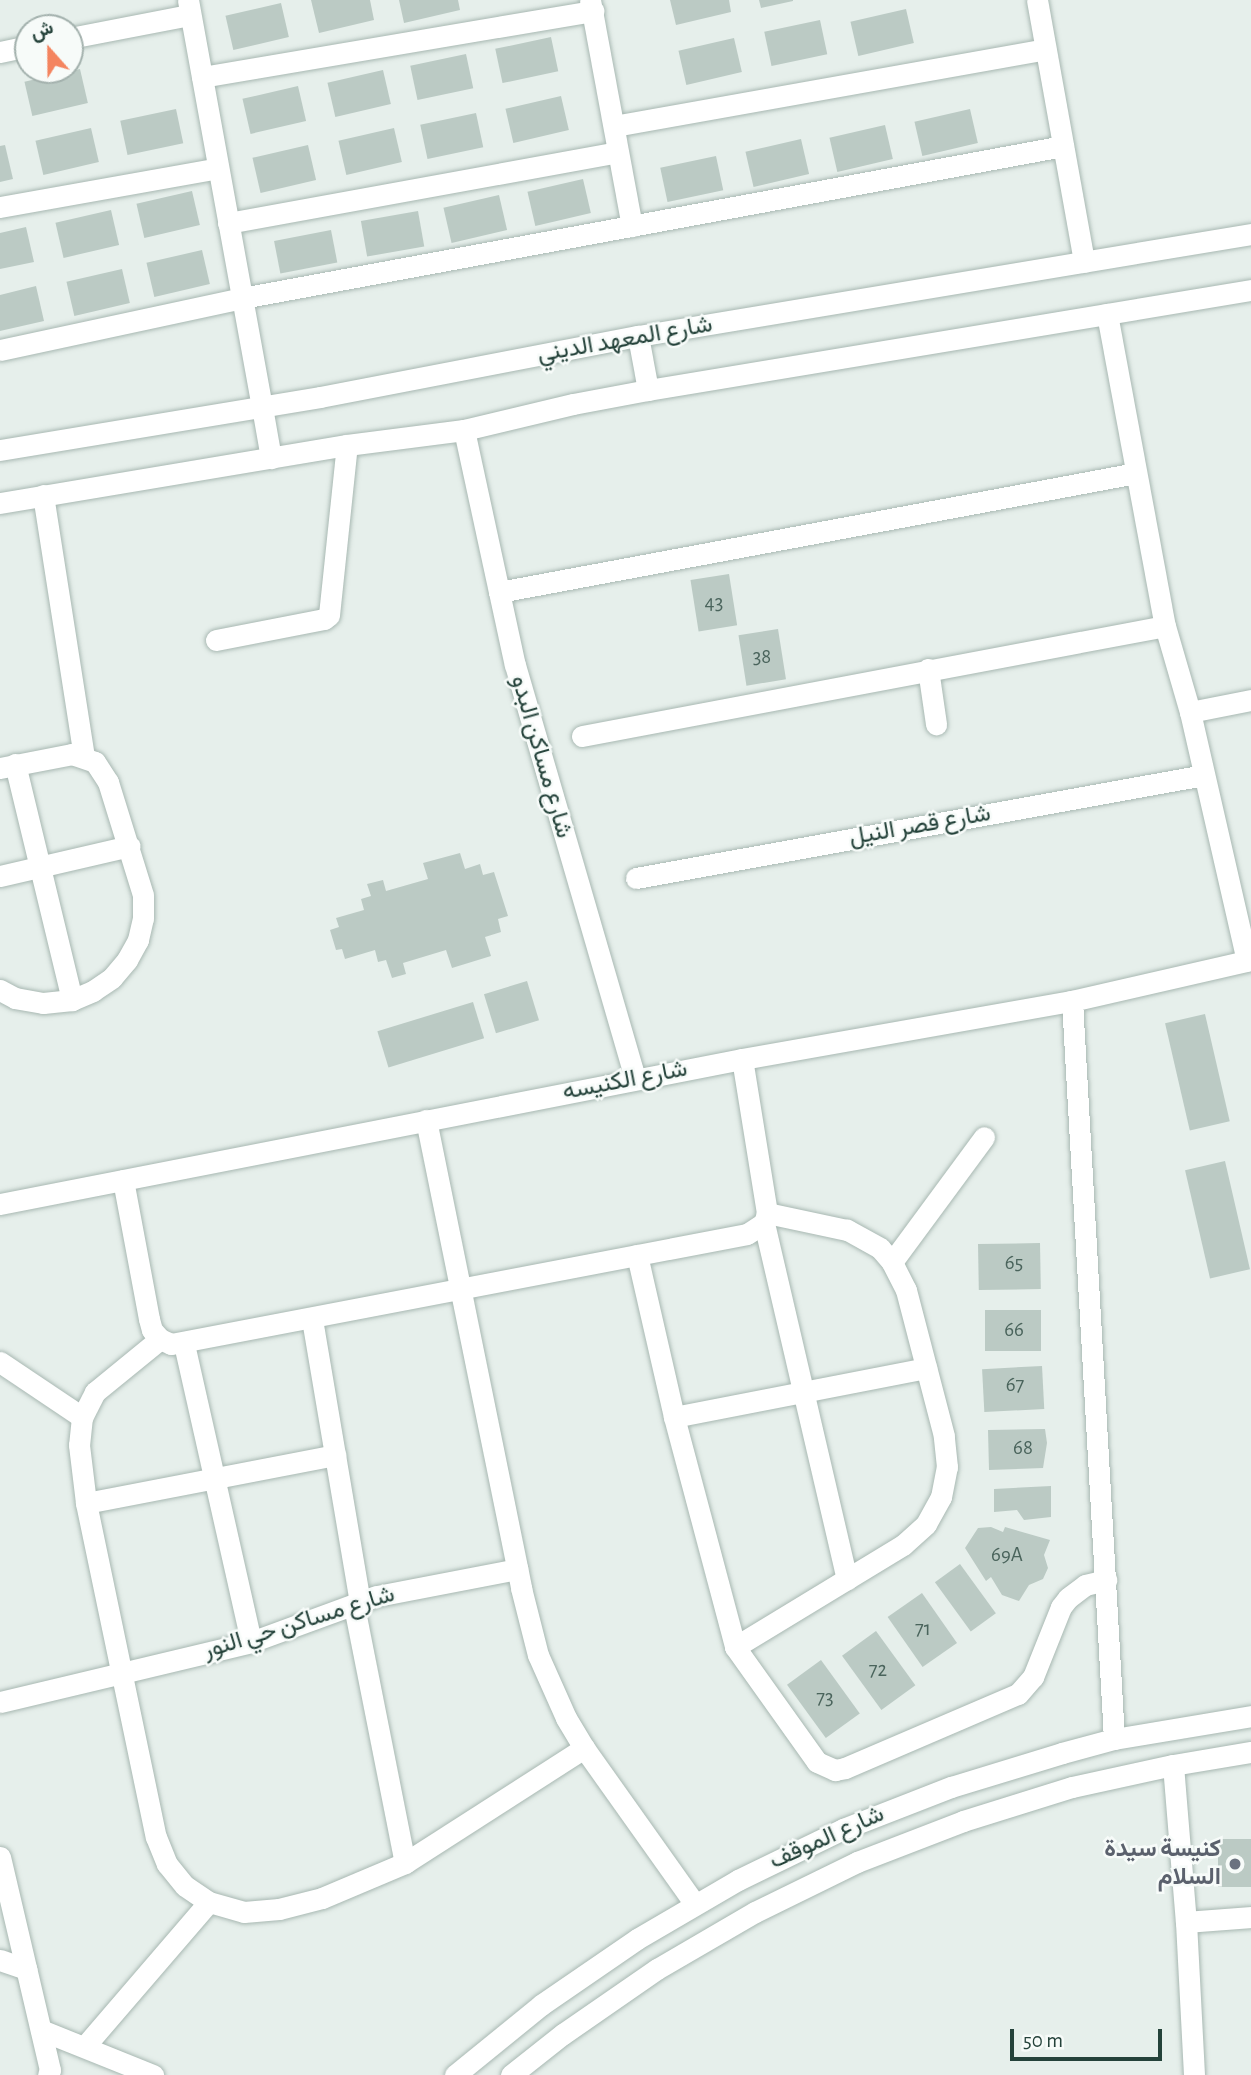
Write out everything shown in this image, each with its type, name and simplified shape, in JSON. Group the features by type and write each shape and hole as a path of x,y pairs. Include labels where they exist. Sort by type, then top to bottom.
{"street":[{"path":"1037,0 1084,262"},
{"path":"202,77 592,6 632,226"},
{"path":"84,34 189,7 271,458"},
{"path":"614,126 1045,49"},
{"path":"0,350 242,298 1063,146"},
{"path":"228,222 618,152"},
{"path":"0,207 218,168"},
{"name":"شارع المعهد الديني","path":"0,450 262,407 639,336 1251,234"},
{"path":"0,503 347,444 464,430 573,404 648,390 1251,290"},
{"path":"1107,314 1165,626 1189,712 1249,961"},
{"path":"639,336 648,390"},
{"name":"شارع مساكن البدو","path":"464,430 515,665 635,1079"},
{"path":"216,640 324,619 329,615 347,444"},
{"path":"499,592 1136,473"},
{"path":"43,495 84,756"},
{"path":"582,736 1165,626"},
{"path":"928,669 936,724"},
{"path":"1189,712 1251,700"},
{"path":"0,990 15,998 43,1003 72,1000 93,991 112,978 127,960 138,940 143,918 143,895 130,846 103,771 84,756 60,755 8,766 40,867 72,1000"},
{"name":"شارع قصر النيل","path":"636,878 1204,775"},
{"path":"0,876 130,846"},
{"name":"شارع الكنيسه","path":"0,1204 635,1079 1072,1001 1249,961"},
{"path":"1072,1001 1114,1739"},
{"path":"742,1059 766,1218 847,1579"},
{"path":"426,1120 517,1569 538,1655 556,1697 584,1748 695,1904"},
{"path":"892,1262 984,1137"},
{"path":"123,1180 152,1330 160,1339 171,1344 184,1344 747,1234 766,1218 847,1230 880,1248 892,1262 905,1290 926,1368 945,1447 947,1467 941,1497 926,1524 903,1545 735,1647"},
{"path":"636,1255 674,1417 735,1647 817,1762 835,1770 845,1769 1018,1694 1033,1677 1061,1607 1085,1585 1106,1580"},
{"path":"312,1319 357,1604 405,1863"},
{"path":"160,1339 95,1392 82,1418 79,1446 86,1503 156,1837 167,1864 185,1886 209,1902 244,1912 279,1909 323,1898 405,1863 584,1748"},
{"path":"184,1344 251,1642"},
{"path":"0,1362 82,1418"},
{"path":"674,1417 926,1368"},
{"path":"86,1503 335,1455"},
{"name":"شارع مساكن حي النور","path":"0,1702 251,1642 377,1595 517,1569"},
{"name":"شارع الموقف","path":"455,2075 589,1971 695,1904 790,1854 896,1807 1006,1769 1114,1739 1251,1716"},
{"name":"شارع الموقف","path":"511,2075 563,2034 657,1969 745,1917 816,1881 910,1841 1072,1787 1173,1765 1251,1752"},
{"path":"1173,1765 1186,1922 1194,2075"},
{"path":"0,1857 3,1891 52,2073"},
{"path":"85,2046 209,1902"},
{"path":"1186,1922 1251,1917"},
{"path":"0,1960 26,1969"},
{"path":"41,2030 153,2075"}],"building":[{"path":"311,0 370,0 374,20 319,33"},
{"path":"399,0 458,0 460,10 404,23"},
{"path":"670,0 729,0 731,12 676,25"},
{"path":"759,0 793,0 793,1 761,8"},
{"path":"281,3 289,37 233,50 225,16"},
{"path":"906,9 914,43 858,56 850,22"},
{"path":"820,20 827,54 772,66 764,32"},
{"path":"551,37 558,71 503,83 495,49"},
{"path":"734,38 742,72 686,85 678,51"},
{"path":"466,54 473,88 418,100 410,66"},
{"path":"383,70 391,104 335,117 327,83"},
{"path":"25,84 83,84 88,103 32,116"},
{"path":"298,86 306,121 251,134 242,99"},
{"path":"561,96 569,130 513,143 505,109"},
{"path":"176,109 183,143 128,155 120,121"},
{"path":"970,109 978,143 922,156 914,122"},
{"path":"476,113 483,147 428,159 420,125"},
{"path":"885,125 893,159 837,172 829,138"},
{"path":"91,128 99,162 43,175 35,141"},
{"path":"394,128 402,162 346,175 338,141"},
{"path":"801,139 809,174 754,187 745,152"},
{"path":"5,145 13,179 0,182 0,146"},
{"path":"308,145 316,180 261,193 252,158"},
{"path":"716,156 723,190 668,202 660,168"},
{"path":"583,179 591,213 535,226 527,192"},
{"path":"192,191 200,225 144,238 136,204"},
{"path":"499,195 507,230 452,243 443,208"},
{"path":"111,210 119,245 64,258 55,223"},
{"path":"418,211 424,246 367,257 361,221"},
{"path":"26,227 34,262 0,269 0,233"},
{"path":"331,230 337,262 280,273 274,241"},
{"path":"202,250 210,284 154,297 146,263"},
{"path":"122,269 130,303 74,316 66,282"},
{"path":"36,286 44,321 0,331 0,295"},
{"path":"729,574 737,625 699,631 690,580"},
{"path":"778,629 786,679 746,686 738,635"},
{"path":"460,853 465,869 480,864 483,875 494,872 508,916 498,919 501,932 485,937 491,956 452,968 446,950 403,963 406,974 392,978 386,960 378,962 375,950 345,959 342,949 336,950 330,930 339,927 336,918 364,910 361,899 371,896 367,884 383,880 386,891 428,879 423,863"},
{"path":"527,981 539,1020 496,1033 484,994"},
{"path":"473,1002 484,1038 388,1068 377,1031"},
{"path":"1205,1014 1230,1121 1190,1130 1165,1023"},
{"path":"1225,1161 1250,1269 1210,1278 1185,1170"},
{"path":"1040,1243 1041,1289 979,1290 978,1244"},
{"path":"985,1310 1041,1310 1041,1351 985,1351"},
{"path":"1042,1366 1044,1409 984,1412 982,1369"},
{"path":"1045,1429 1047,1443 1043,1468 989,1470 988,1430"},
{"path":"1051,1486 1051,1517 1024,1520 1017,1510 994,1512 994,1489"},
{"path":"991,1527 1003,1532 1005,1527 1050,1540 1044,1555 1048,1568 1043,1579 1029,1585 1019,1601 1002,1595 991,1577 986,1581 965,1548 978,1528"},
{"path":"960,1564 996,1613 971,1632 935,1582"},
{"path":"922,1593 957,1643 923,1667 888,1617"},
{"path":"876,1631 915,1685 881,1710 842,1656"},
{"path":"821,1660 860,1713 826,1738 787,1685"},
{"name":"كنيسة سيدة السلام","path":"1218,1839 1251,1839 1251,1887 1218,1887"}],"place":[{"name":"كنيسة سيدة السلام","path":"1235,1864"}]}
